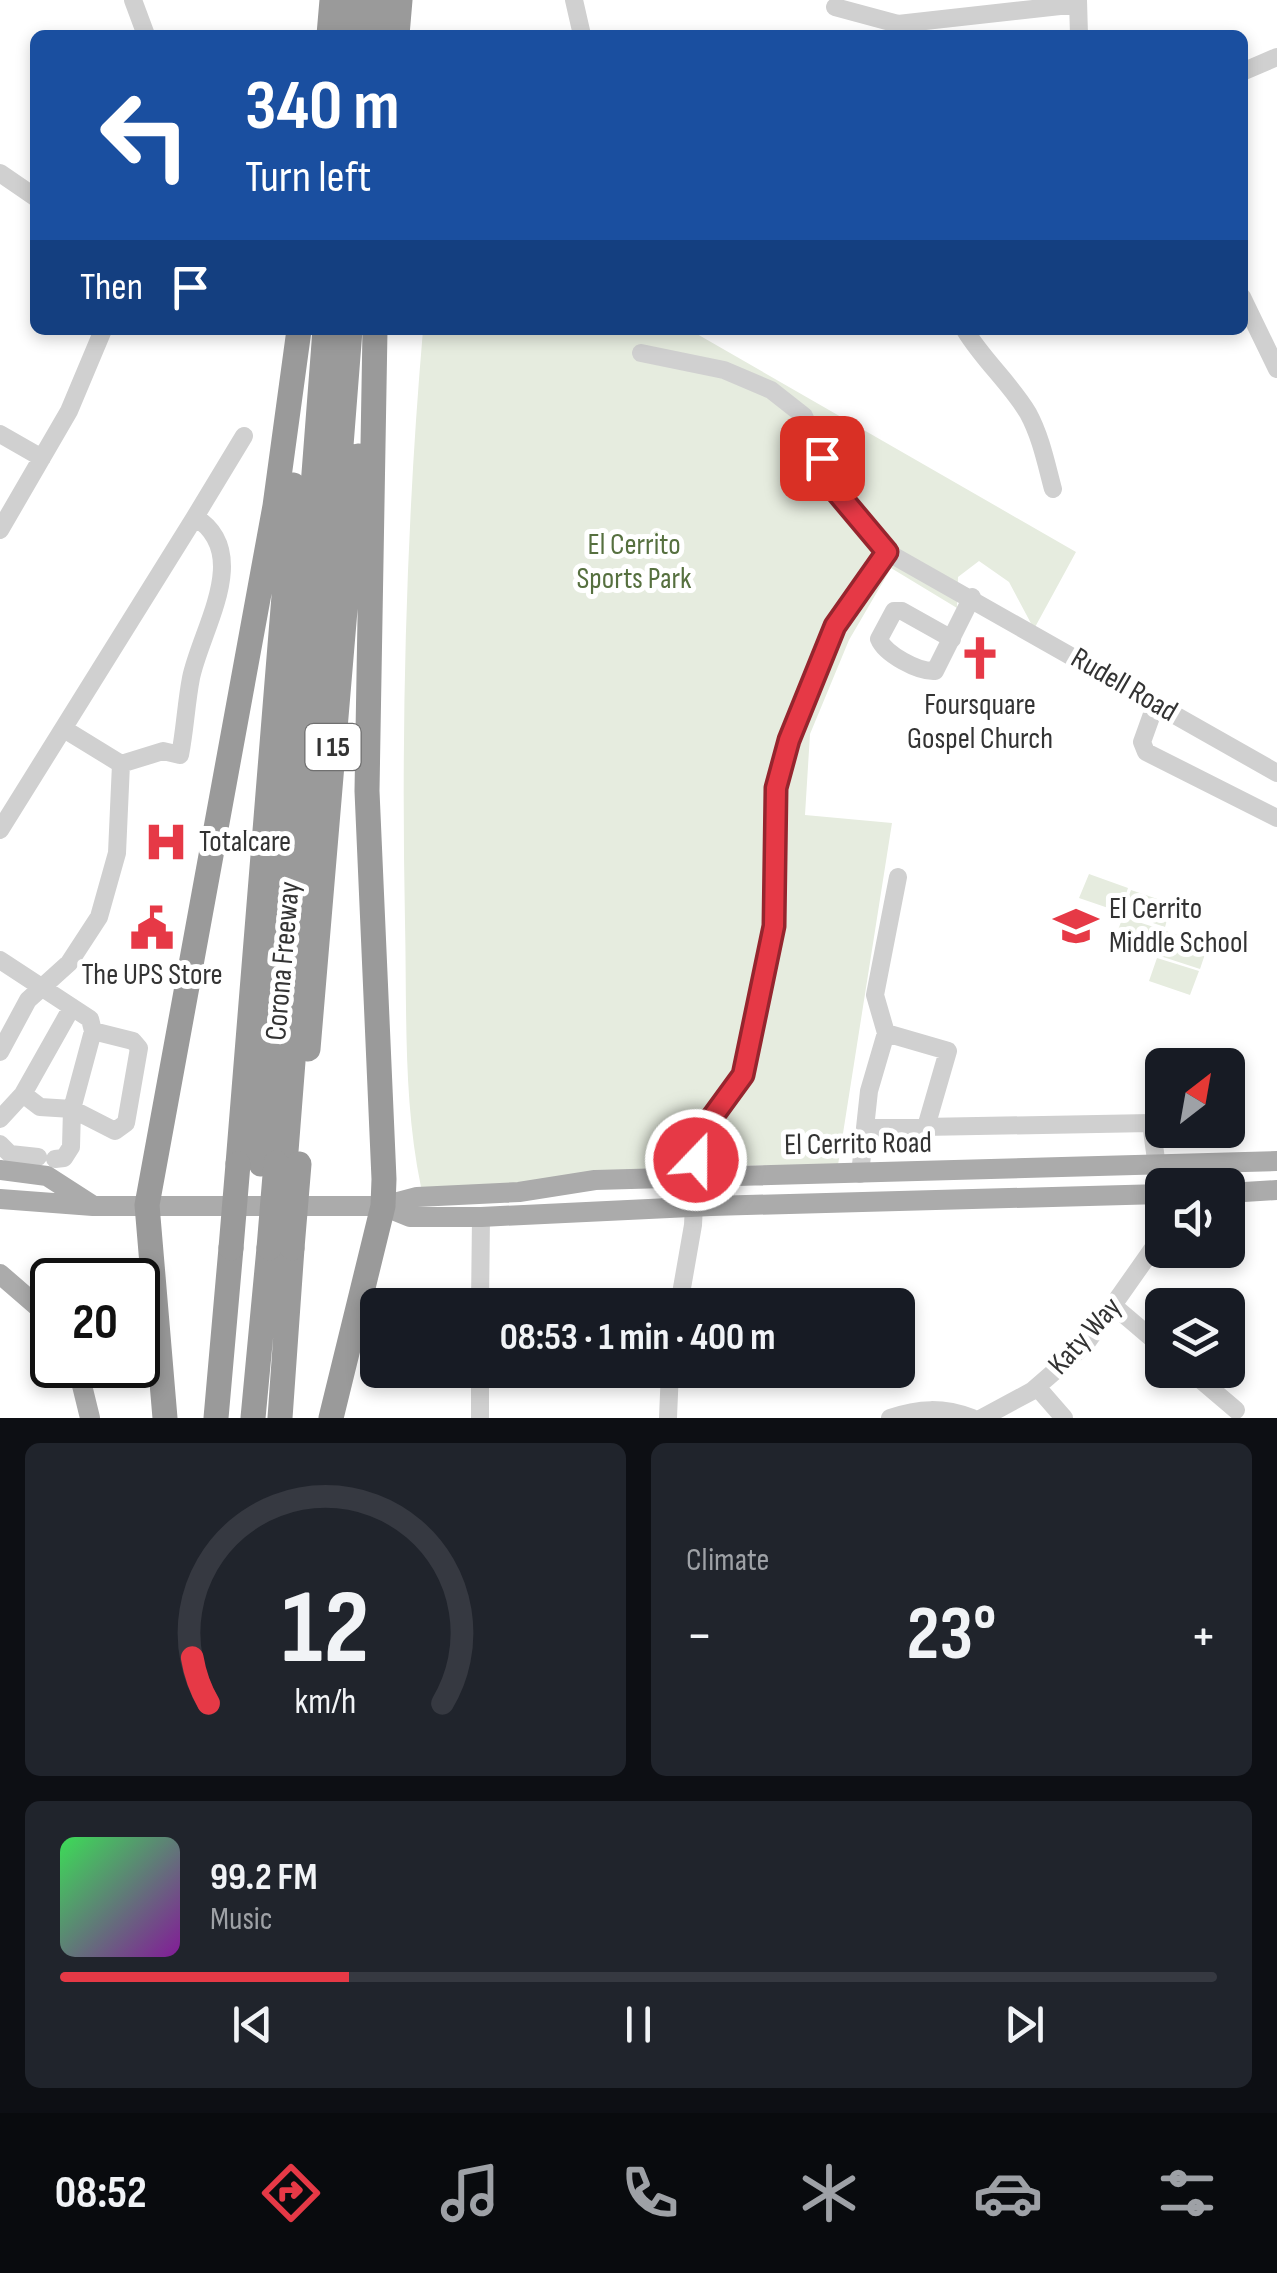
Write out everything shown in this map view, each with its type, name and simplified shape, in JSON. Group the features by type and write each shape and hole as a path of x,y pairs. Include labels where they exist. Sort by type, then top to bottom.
{"highway":[{"path":"329,30 332,0"},
{"path":"351,30 354,0"},
{"path":"376,30 379,0"},
{"path":"397,30 400,0"},
{"path":"165,1418 147,1205 274,506 301,335"},
{"name":"Corona Freeway","path":"216,1418 265,1248 272,1164 257,932 302,335"},
{"path":"272,1164 300,640 326,335"},
{"path":"272,1164 294,1011 350,335"},
{"name":"Corona Freeway","path":"280,1418 265,1248 272,1164 371,335"},
{"path":"330,1418 383,1206 367,792 372,335"},
{"path":"257,932 284,781 292,682 300,640"},
{"path":"238,1418 265,1248"},
{"path":"254,1418 265,1248"},
{"path":"264,1418 265,1248"}],"main road":[{"name":"El Cerrito Road","path":"0,1199 94,1206 383,1206 417,1197 519,1192 595,1180 1277,1161"},
{"path":"0,1170 47,1176 94,1206"},
{"path":"1245,1192 1277,1190"},
{"name":"El Cerrito Road","path":"383,1206 410,1217 480,1217 695,1206 1145,1194"},
{"path":"0,1274 30,1300"},
{"path":"83,1388 90,1418"}],"street":[{"path":"133,0 144,30"},
{"path":"574,0 581,30"},
{"path":"834,7 898,24 1078,2 1079,30"},
{"path":"1248,69 1277,57"},
{"path":"0,173 30,194"},
{"path":"1248,309 1277,369"},
{"path":"0,530 68,411 101,335"},
{"path":"969,335 982,359 1025,409 1038,434 1052,490"},
{"path":"641,353 724,370 771,390 804,416 808,426 827,426 844,434"},
{"name":"Rudell Road","path":"808,426 835,490 887,552 1277,773"},
{"path":"0,434 42,458"},
{"path":"0,830 244,436"},
{"path":"64,729 121,764 164,751 180,755 192,674 212,626 220,570 220,541 213,528 195,516"},
{"path":"682,1288 695,1206 700,1134 743,1075 774,926 776,788 789,740 835,626 887,552"},
{"path":"952,639 972,597"},
{"path":"1156,703 1142,742 1146,752 1276,814"},
{"path":"0,1052 28,1000 69,963 92,931 108,894 119,835 121,764"},
{"path":"860,1174 870,1090 886,1032 875,995 898,877"},
{"path":"0,960 90,1019 94,1031 72,1109 68,1153 46,1158 10,1154 0,1144"},
{"path":"0,1119 23,1094 72,1008"},
{"path":"23,1094 40,1107 72,1109 115,1131 126,1123 139,1048 133,1041 94,1031"},
{"path":"868,1128 926,1127 948,1051 886,1032"},
{"name":"Katy Way","path":"926,1127 1151,1123 1156,1167"},
{"path":"480,1217 480,1288"},
{"name":"Katy Way","path":"982,1418 1037,1388 1085,1345 1145,1261"},
{"path":"1115,1307 1145,1333"},
{"path":"480,1388 480,1418"},
{"path":"668,1418 669,1388"},
{"path":"1037,1388 1064,1418"},
{"path":"1210,1388 1236,1410"},
{"path":"890,1418 913,1410 950,1410 972,1418"}],"green space":[{"name":"El Cerrito Sports Park","path":"423,335 699,335 1076,552 1034,629 1009,582 979,561 958,577 957,608 891,568 849,640 810,734 805,815 892,823 838,1165 700,1166 601,1187 421,1187 407,1055 404,774 406,626"},
{"path":"1089,874 1128,888 1120,912 1079,898"},
{"path":"1131,890 1172,904 1165,927 1123,913"},
{"path":"1123,917 1163,930 1156,954 1114,940"},
{"path":"1166,931 1208,945 1200,969 1157,955"},
{"path":"1157,958 1199,971 1190,995 1149,981"}],"place":[{"name":"Foursquare Gospel Church","path":"980,658"},
{"name":"Totalcare","path":"166,842"},
{"name":"El Cerrito Middle School","path":"1076,926"},
{"name":"The UPS Store","path":"152,928"}],"route":[{"path":"696,1160 697,1141 705,1124 726,1103 743,1075 774,926 776,788 789,740 835,626 887,552 835,490 822,458"}]}
